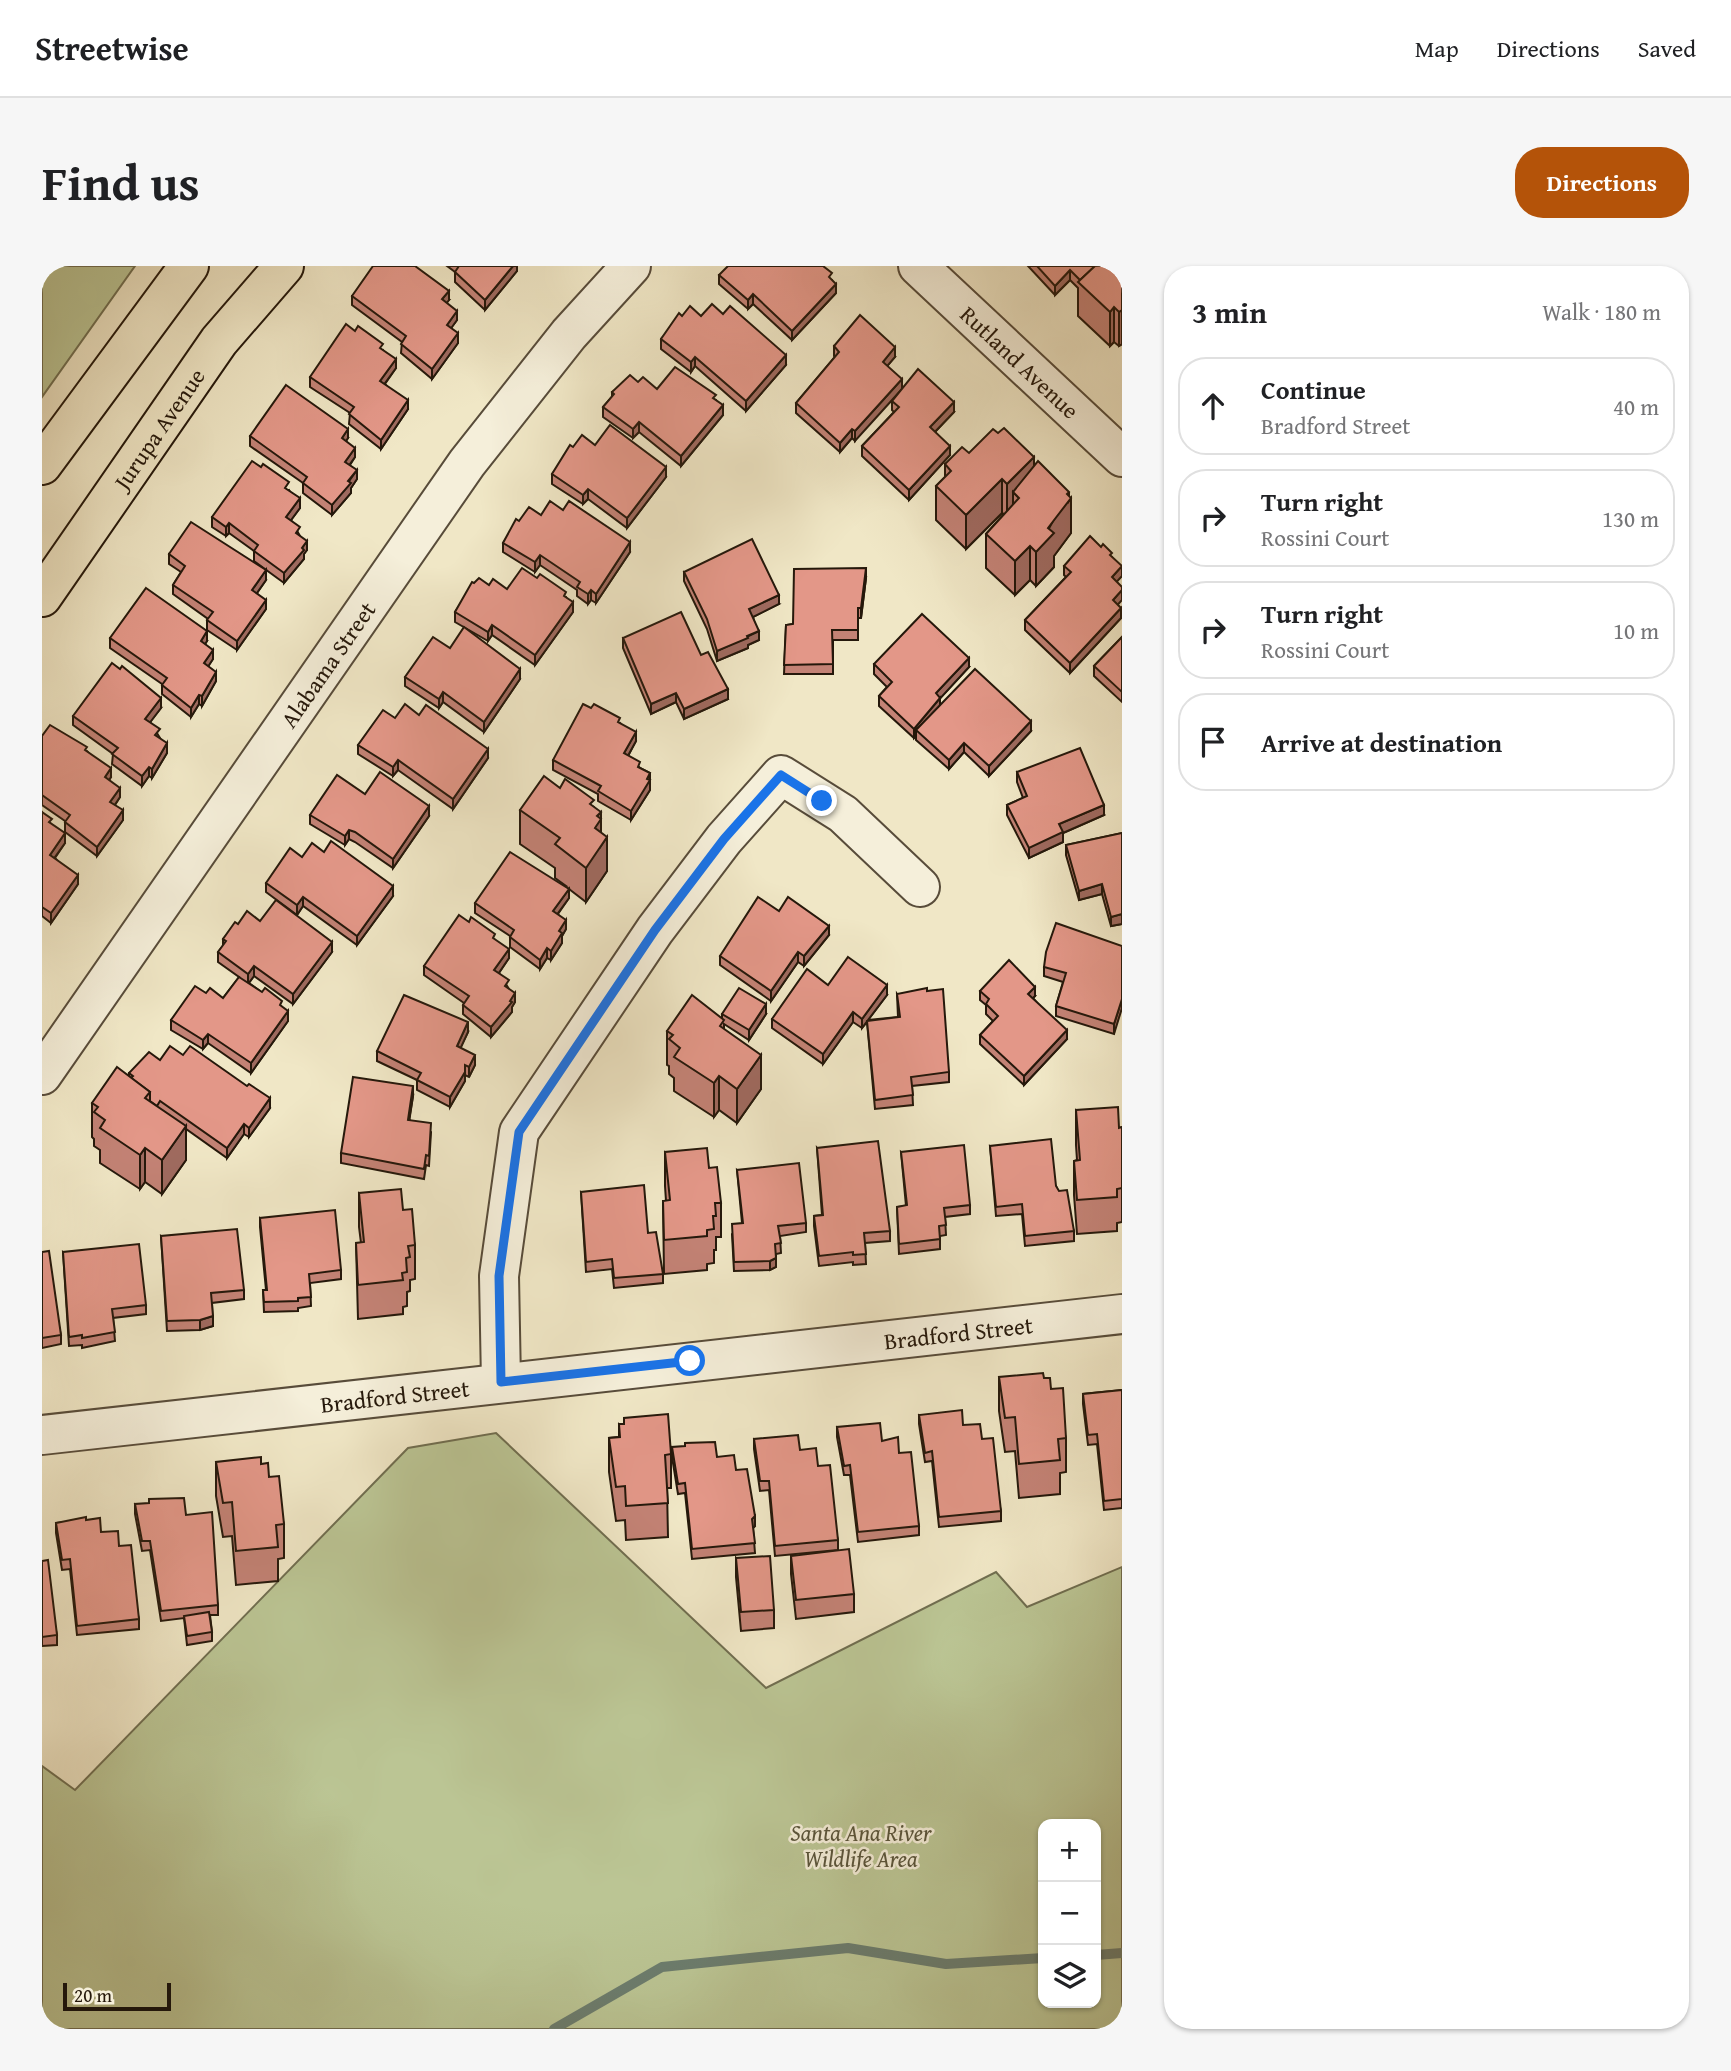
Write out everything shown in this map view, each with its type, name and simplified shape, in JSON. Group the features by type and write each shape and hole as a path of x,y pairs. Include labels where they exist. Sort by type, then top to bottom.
{"main road":[{"path":"42,465 189,266"},
{"name":"Jurupa Avenue","path":"42,597 219,341 284,266"}],"street":[{"name":"Alabama Street","path":"42,1075 467,463 569,334 631,266"},
{"name":"Rutland Avenue","path":"918,266 1122,457"},
{"path":"501,1382 499,1276 519,1132 655,930 724,839 781,775 843,814 920,887"},
{"name":"Bradford Street","path":"42,1435 1122,1314"}],"green space":[{"path":"42,266 135,266 42,397"},
{"name":"Santa Ana River Wildlife Area","path":"496,1433 766,1688 996,1572 1027,1607 1122,1567 1122,2029 42,2029 42,1766 75,1790 408,1448"}],"building":[{"path":"373,266 415,266 449,291 442,299 457,311 447,325 458,333 432,369 401,344 406,336 352,296"},
{"path":"459,266 513,266 485,300 455,272"},
{"path":"728,266 823,266 832,273 829,277 836,284 792,331 753,294 748,300 719,275"},
{"path":"1037,266 1095,266 1080,280 1070,270 1055,286"},
{"path":"1095,266 1122,266 1122,310 1119,312 1114,307 1110,312 1078,282"},
{"path":"712,304 723,314 730,306 786,355 746,401 695,357 691,362 661,339 679,313 682,316 690,306 701,316"},
{"path":"860,315 895,347 883,362 902,379 855,431 852,429 840,443 796,403 839,352 834,346"},
{"path":"346,324 355,331 358,326 383,344 380,348 396,359 380,381 408,400 381,440 349,414 354,407 310,377"},
{"path":"675,367 716,395 713,398 723,405 681,456 639,422 633,429 603,407 614,394 612,392 630,375 638,382 643,377 657,389"},
{"path":"918,369 954,402 930,427 950,446 909,490 862,446 899,407 892,401"},
{"path":"286,385 348,429 342,438 355,448 345,462 357,470 348,481 351,483 332,505 303,483 307,477 250,436"},
{"path":"610,425 666,467 627,518 588,489 583,495 552,474 570,445 573,447 582,435 595,445"},
{"path":"1004,428 1034,457 1007,484 1002,479 966,515 936,486 951,471 945,464 962,447 969,453 993,429 998,433"},
{"path":"252,461 261,467 263,464 289,482 285,488 300,498 286,517 300,527 296,533 307,541 302,548 304,550 284,573 254,551 258,545 229,523 226,527 212,517"},
{"path":"1038,461 1069,492 1067,494 1071,498 1048,528 1054,533 1036,552 1030,546 1015,561 986,534 1019,498 1013,492"},
{"path":"550,501 563,510 569,501 630,542 596,594 591,590 588,594 577,587 580,582 540,555 535,562 503,543 516,519 519,521 529,507 541,515"},
{"path":"191,522 266,570 252,590 266,600 237,641 207,620 213,612 173,585 185,566 169,554"},
{"path":"1090,536 1101,547 1103,544 1122,566 1112,577 1122,587 1113,600 1121,608 1070,663 1025,620 1071,572 1064,566"},
{"path":"752,539 779,595 749,609 759,631 717,651 707,619 684,572"},
{"path":"522,568 537,578 540,574 566,592 564,596 573,602 535,655 492,625 488,632 455,612 472,582 479,578 489,585 493,579 507,589"},
{"path":"866,568 861,608 858,608 858,630 832,630 833,664 784,665 786,625 793,624 794,569"},
{"path":"146,588 207,631 201,641 213,650 204,663 216,672 202,696 199,695 191,708 162,685 167,678 110,638"},
{"path":"681,612 701,655 708,652 728,689 684,709 676,693 651,704 623,638"},
{"path":"922,614 969,658 936,693 940,698 914,729 879,696 892,682 874,664"},
{"path":"464,627 520,669 484,722 443,692 439,699 405,677 433,637 450,648"},
{"path":"1122,637 1122,692 1094,666"},
{"path":"112,663 120,669 122,666 161,698 145,719 160,729 155,735 167,743 152,769 149,767 142,776 112,754 118,748 73,716"},
{"path":"975,669 1031,721 989,766 964,743 949,760 916,730"},
{"path":"405,704 419,715 426,705 488,749 453,799 398,760 393,767 358,745 383,710 395,718"},
{"path":"583,704 591,708 594,704 620,718 618,722 636,732 624,753 640,762 638,767 650,773 647,779 650,780 631,811 598,791 601,786 553,760"},
{"path":"50,725 87,747 85,750 111,768 105,777 120,788 110,802 123,810 97,847 65,822 70,815 42,795 42,736"},
{"path":"1080,748 1104,805 1059,824 1063,832 1029,848 1007,805 1027,796 1017,772"},
{"path":"380,772 429,806 393,859 355,832 349,830 345,836 310,815 337,775 365,794"},
{"path":"544,776 560,788 565,779 594,800 590,804 601,812 597,816 601,819 595,828 607,837 586,868 555,844 560,838 520,810"},
{"path":"42,812 52,819 49,822 65,833 50,855 78,875 51,913 42,907"},
{"path":"1122,833 1122,914 1111,917 1102,884 1079,891 1066,845"},
{"path":"331,841 393,886 357,936 303,897 297,905 266,883 290,848 302,857 312,843 324,852"},
{"path":"510,852 569,889 553,911 566,920 559,931 562,933 551,951 547,948 540,960 510,937 514,930 475,903"},
{"path":"758,897 779,911 788,897 829,926 804,956 798,952 771,991 720,956"},
{"path":"276,900 332,942 293,994 254,966 248,974 218,952 235,922 238,924 247,911 260,921"},
{"path":"459,915 469,922 471,917 495,934 493,938 509,949 494,970 509,980 505,986 515,993 510,1001 512,1002 491,1027 463,1005 469,996 424,966"},
{"path":"1056,923 1122,946 1122,999 1114,1024 1056,1006 1066,973 1044,967"},
{"path":"848,957 887,985 862,1019 853,1012 823,1054 772,1019 807,969 828,985"},
{"path":"1009,960 1035,987 1028,994 1067,1030 1024,1076 980,1035 998,1016 986,1004 989,999 980,991"},
{"path":"239,977 262,992 265,988 282,1001 280,1005 288,1011 251,1063 208,1034 203,1040 171,1020 195,986 206,993 210,988 223,998"},
{"path":"739,988 766,1004 749,1030 722,1014"},
{"path":"927,988 927,991 943,989 949,1072 911,1077 913,1095 875,1100 867,1021 900,1017 897,994"},
{"path":"404,995 468,1022 457,1046 475,1055 469,1067 465,1065 465,1072 450,1097 417,1080 421,1073 377,1051"},
{"path":"692,995 724,1020 720,1026 761,1055 737,1089 719,1076 714,1083 674,1057 680,1048 669,1039 673,1035 667,1031"},
{"path":"170,1046 183,1055 190,1046 247,1086 249,1084 270,1098 249,1128 244,1124 227,1148 160,1101 157,1106 150,1101 150,1092 131,1078 133,1076 129,1073 149,1052 160,1060"},
{"path":"117,1067 150,1092 145,1098 186,1126 162,1160 145,1148 140,1155 100,1128 105,1120 94,1112 98,1107 92,1103"},
{"path":"353,1077 413,1086 408,1120 431,1123 429,1156 426,1155 424,1169 341,1153"},
{"path":"1118,1107 1119,1128 1122,1127 1122,1188 1117,1189 1117,1197 1077,1200 1074,1161 1080,1160 1076,1110"},
{"path":"1051,1139 1056,1186 1059,1191 1067,1190 1074,1231 1025,1236 1022,1204 996,1207 990,1146"},
{"path":"878,1141 890,1231 864,1233 866,1254 853,1255 853,1252 819,1256 814,1216 823,1215 817,1148"},
{"path":"964,1145 970,1205 944,1208 946,1225 939,1226 940,1239 899,1244 897,1207 907,1205 901,1152"},
{"path":"707,1148 709,1168 717,1167 721,1203 715,1203 714,1229 707,1230 707,1236 664,1240 663,1201 670,1200 665,1152"},
{"path":"799,1163 806,1223 778,1226 781,1243 775,1244 776,1258 770,1261 734,1262 732,1224 743,1223 737,1170"},
{"path":"644,1185 648,1233 656,1232 663,1274 614,1278 612,1259 586,1262 581,1192"},
{"path":"401,1189 403,1210 412,1209 415,1245 408,1246 410,1257 406,1258 407,1272 402,1273 403,1280 358,1285 356,1243 364,1242 359,1193"},
{"path":"335,1210 341,1270 309,1274 311,1297 298,1298 298,1301 264,1302 263,1290 267,1290 260,1218"},
{"path":"237,1229 244,1290 211,1293 213,1316 200,1320 167,1321 161,1236"},
{"path":"139,1244 146,1305 112,1309 115,1332 82,1338 82,1335 69,1337 63,1252"},
{"path":"49,1251 61,1335 42,1338 42,1252"},
{"path":"1043,1373 1044,1378 1050,1378 1051,1389 1063,1388 1066,1438 1058,1439 1060,1460 1019,1464 1015,1417 1005,1418 999,1377"},
{"path":"1122,1390 1122,1499 1104,1501 1097,1434 1088,1435 1083,1394"},
{"path":"962,1410 963,1425 980,1424 982,1439 993,1438 1001,1511 939,1517 932,1451 925,1453 919,1415"},
{"path":"668,1414 671,1454 665,1455 668,1503 626,1506 625,1486 616,1487 609,1438 620,1437 619,1424 624,1424 624,1418"},
{"path":"880,1423 882,1441 898,1437 899,1453 911,1452 919,1526 858,1532 850,1465 844,1466 837,1427"},
{"path":"798,1435 800,1450 816,1448 818,1466 830,1465 838,1540 775,1546 769,1481 760,1481 754,1439"},
{"path":"715,1442 717,1457 734,1455 736,1470 747,1469 755,1516 752,1519 755,1543 692,1549 685,1483 678,1484 672,1447 685,1446 685,1443"},
{"path":"261,1457 261,1464 268,1463 269,1477 279,1476 284,1524 276,1525 278,1547 236,1551 232,1502 223,1503 216,1462"},
{"path":"184,1498 186,1515 212,1512 218,1605 161,1611 150,1541 142,1541 135,1504 149,1503 149,1499"},
{"path":"86,1517 86,1520 100,1518 101,1532 118,1531 119,1546 131,1545 139,1619 77,1626 70,1559 62,1560 56,1523"},
{"path":"849,1549 854,1594 796,1600 791,1556"},
{"path":"770,1556 774,1610 741,1612 736,1558"},
{"path":"48,1560 57,1635 42,1637 42,1561"},
{"path":"209,1612 212,1632 187,1636 184,1616"}],"waterway":[{"path":"554,2029 662,1967 848,1948 946,1964 1038,1958"},
{"path":"1101,1955 1122,1953"}],"route":[{"path":"690,1361 501,1382 499,1276 519,1132 655,930 724,839 781,775 822,801"}]}
